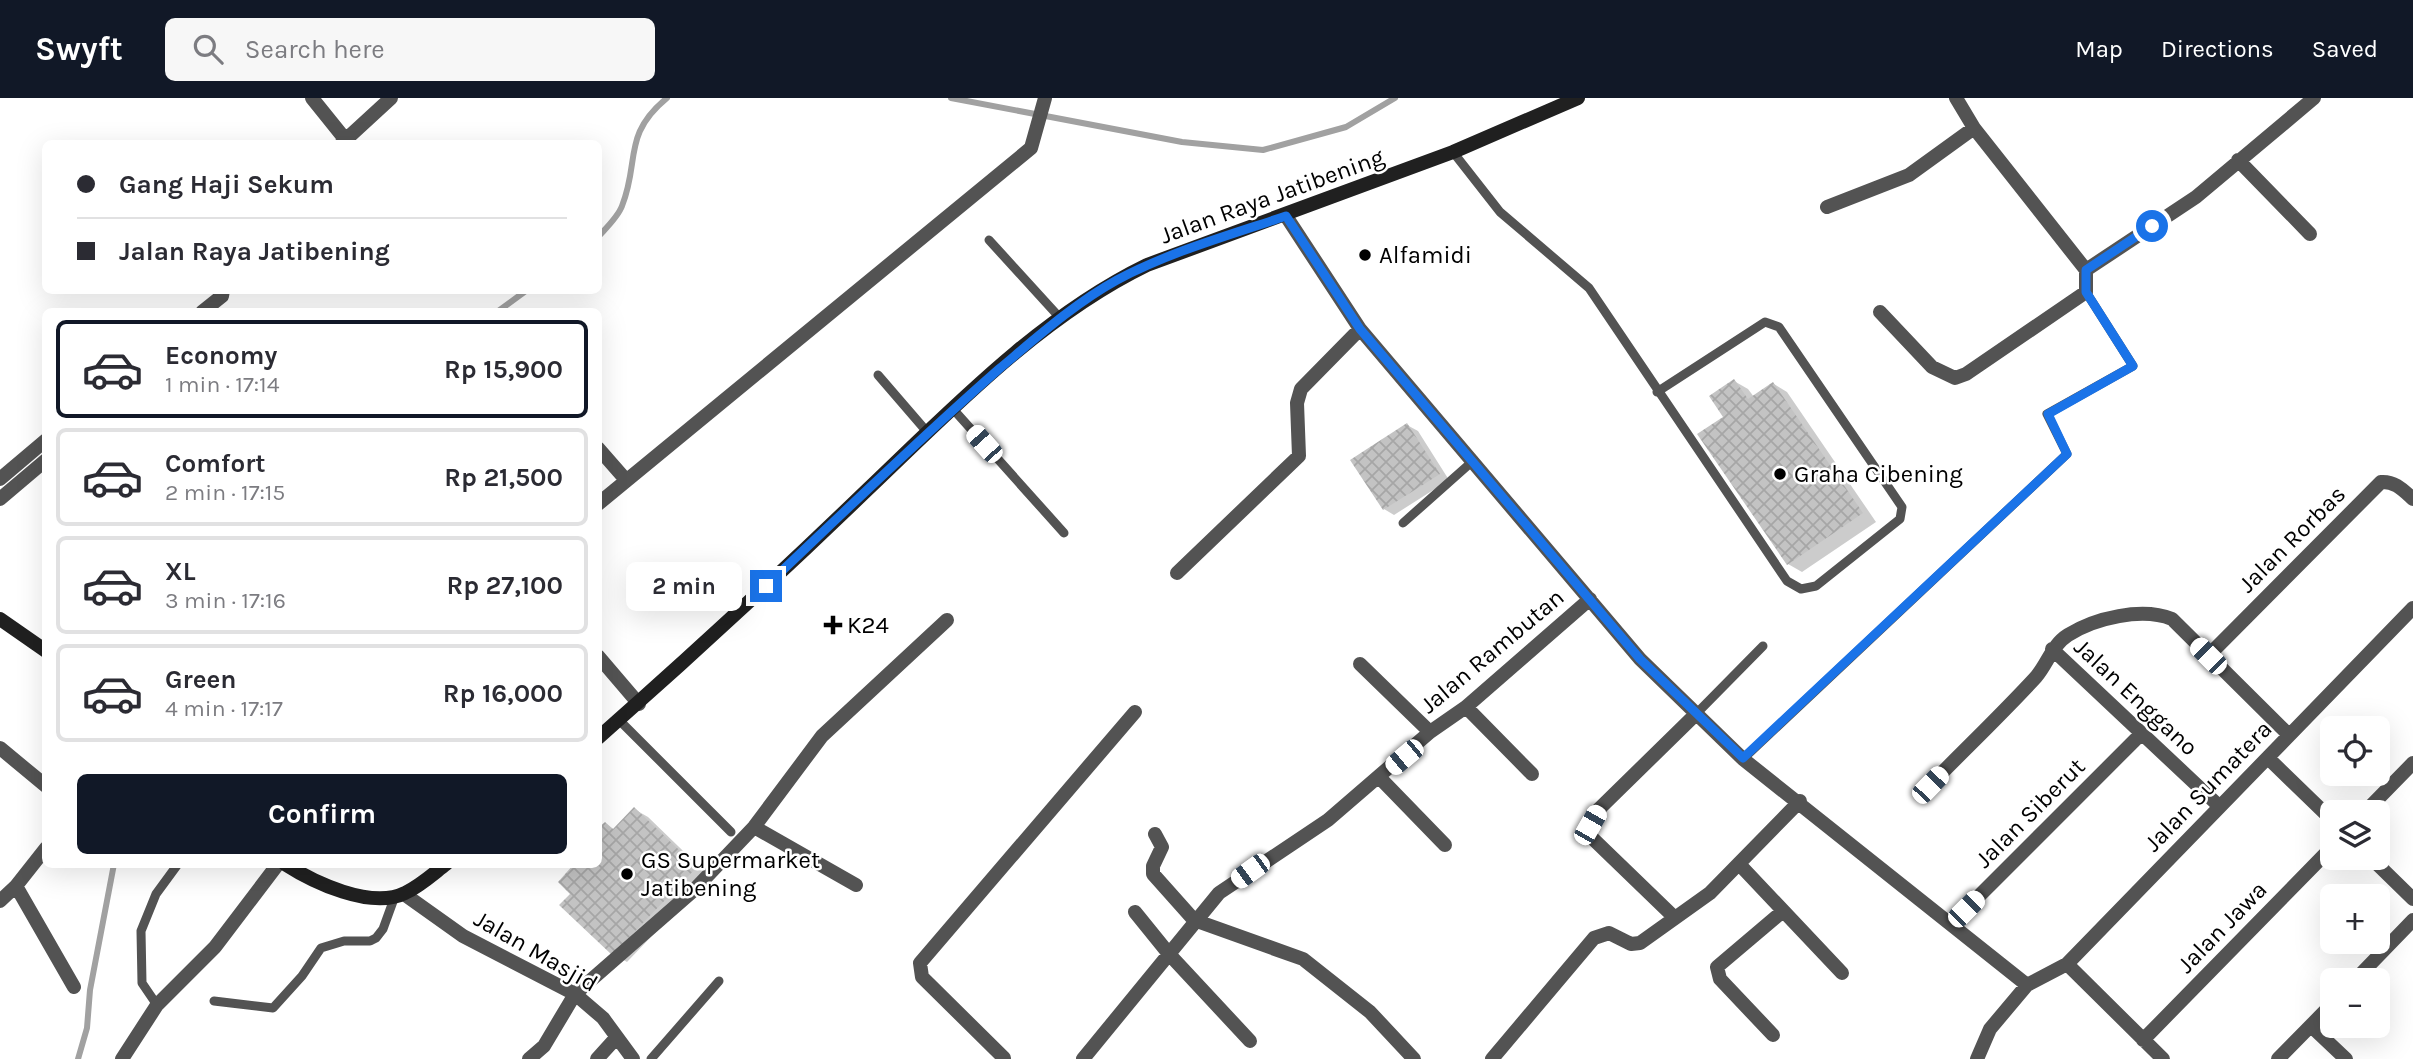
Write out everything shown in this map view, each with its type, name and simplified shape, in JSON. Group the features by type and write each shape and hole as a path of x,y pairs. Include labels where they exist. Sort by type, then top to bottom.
{"main road":[{"name":"Jalan Raya Jatibening","path":"602,735 639,704 953,409 1061,319 1115,281 1147,265 1286,216 1453,152 1578,98"},
{"path":"0,618 42,648"},
{"path":"291,868 310,880 355,895 399,895 440,868"}],"street":[{"path":"312,98 344,140"},
{"path":"347,140 391,98"},
{"path":"602,501 1031,148 1045,98"},
{"path":"1880,312 1933,366 1955,378 1966,374 2086,292 2086,270 1974,128 1956,98"},
{"path":"2086,270 2196,197 2314,98"},
{"path":"1827,207 1909,175 1974,128"},
{"path":"2238,160 2310,234"},
{"path":"1286,216 1360,329 1475,460 1640,659 1695,715 1743,758 2027,985 1990,1028 1977,1059"},
{"path":"207,308 222,294"},
{"path":"1177,573 1299,456 1301,447 1297,403 1301,389 1360,329"},
{"path":"0,479 42,443"},
{"path":"602,453 626,480"},
{"path":"0,499 42,463"},
{"name":"Jalan Rorbas","path":"2208,656 2381,482 2389,481 2413,499"},
{"name":"Jalan Rambutan","path":"1083,1059 1194,920 1219,893 1328,820 1430,732 1466,708 1590,599"},
{"name":"Jalan Sumatera","path":"2027,985 2067,964 2413,608"},
{"path":"1930,785 2037,676 2052,649 2066,636 2086,625 2109,619 2159,614 2172,620 2288,735"},
{"path":"529,1059 544,1046 575,994 694,890 754,827 822,736 947,620"},
{"name":"Jalan Enggano","path":"2052,649 2219,806"},
{"path":"602,661 639,704"},
{"path":"1360,664 1430,732"},
{"path":"1466,708 1532,774"},
{"path":"1004,1059 922,977 918,969 920,963 1135,712"},
{"path":"1675,918 1588,834 1598,810 1695,715"},
{"name":"Jalan Siberut","path":"1951,924 2141,734"},
{"path":"0,748 42,783"},
{"path":"2267,758 2320,809"},
{"path":"2377,800 2413,763"},
{"path":"1379,777 1446,845"},
{"path":"1492,1059 1594,938 1601,933 1615,933 1636,945 1675,918 1740,865 1800,801"},
{"path":"754,827 856,885"},
{"path":"1155,834 1162,847 1153,866 1153,874 1194,920 1303,958 1370,1012 1414,1059"},
{"path":"2,898 16,886 42,853"},
{"name":"Jalan Jawa","path":"2143,1040 2320,859"},
{"path":"1740,865 1842,973"},
{"path":"129,1056 157,1005 215,947 275,868"},
{"path":"2383,870 2413,899"},
{"path":"16,886 74,987"},
{"name":"Jalan Masjid","path":"399,895 463,936 575,994 603,1018 633,1059"},
{"path":"1773,1035 1720,979 1717,967 1783,911"},
{"path":"1135,912 1169,954 1250,1041"},
{"path":"2367,968 2413,920"},
{"path":"2067,964 2163,1059"},
{"path":"2278,1059 2320,1017"},
{"path":"2311,1026 2346,1059"},
{"path":"597,1059 616,1038"}],"lane":[{"path":"1453,152 1500,212 1589,288 1657,392 1787,581 1806,589 1816,586 1900,519 1902,507 1779,327 1772,322 1765,322 1657,392"},
{"path":"989,240 1061,319"},
{"path":"1743,758 2067,454 2048,414 2133,366 2086,292"},
{"path":"878,374 928,433"},
{"path":"953,409 1064,533"},
{"path":"1403,523 1475,460"},
{"path":"1695,715 1763,646"},
{"path":"620,720 732,832"},
{"path":"157,1005 142,983 141,931 156,894 175,868"},
{"path":"214,1001 273,1008 302,976 321,948 331,944 370,942 376,938 399,895"},
{"path":"651,1059 719,981"}],"building":[{"name":"Graha Cibening","path":"1734,379 1748,399 1773,382 1863,513 1787,565 1697,434 1723,417 1709,396"},
{"path":"1407,423 1440,474 1383,510 1350,460"},
{"name":"GS Supermarket Jatibening","path":"634,807 697,867 612,955 559,905 570,894 558,882 570,868 602,868 602,825 605,822 613,829"}],"waterway":[{"path":"602,233 622,206 634,149 644,124 667,98"},
{"path":"951,98 1182,142 1263,150 1346,127 1395,98"},
{"path":"502,308 522,294"},
{"path":"78,1059 87,1028 90,990 113,868"}],"place":[{"name":"Alfamidi","path":"1365,255"},
{"name":"Graha Cibening","path":"1780,474"},
{"name":"K24","path":"833,625"},
{"name":"GS Supermarket Jatibening","path":"627,874"}],"route":[{"path":"766,586 953,409 1017,354 1083,303 1115,281 1147,265 1286,216 1360,329 1475,460 1640,659 1695,715 1743,758 2067,454 2048,414 2133,366 2086,292 2086,270 2152,226"}]}
